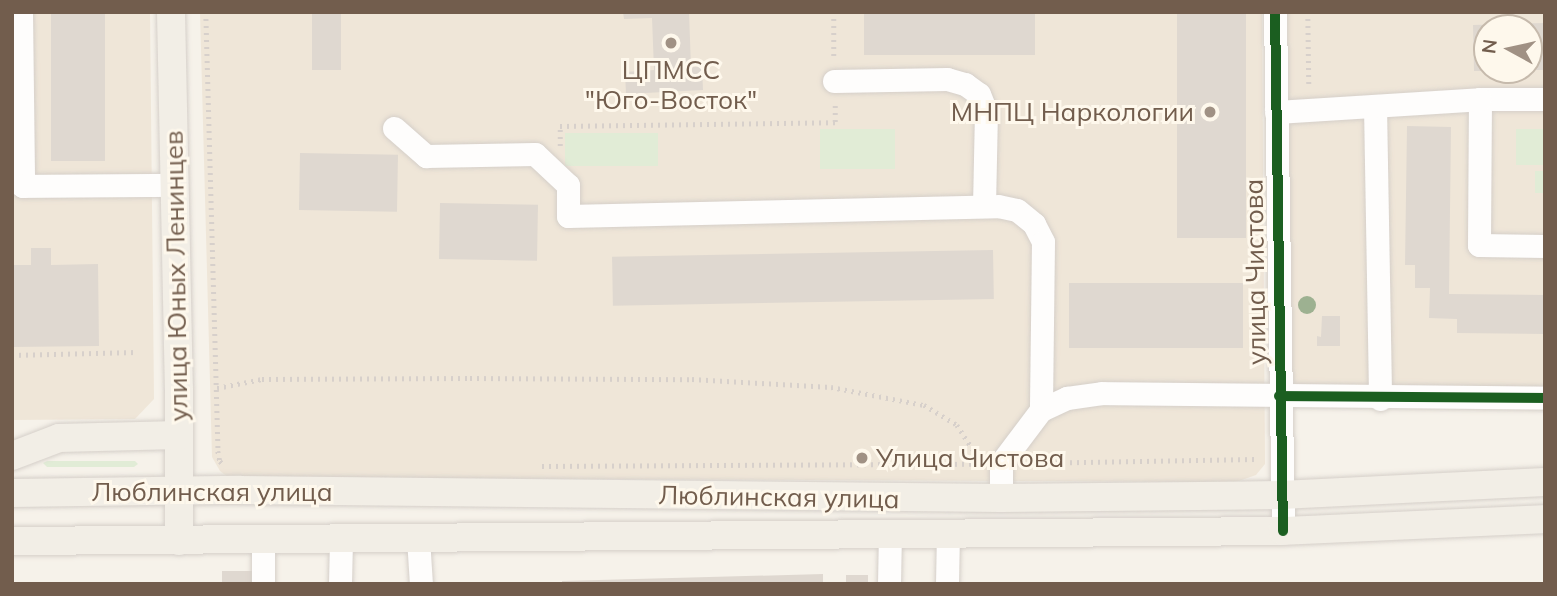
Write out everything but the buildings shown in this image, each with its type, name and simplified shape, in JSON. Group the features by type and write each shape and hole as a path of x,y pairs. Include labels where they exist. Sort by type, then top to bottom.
{"main road":[{"name":"улица Юных Ленинцев","path":"171,12 179,541"},
{"path":"12,456 59,438 179,435"},
{"name":"Люблинская улица","path":"12,493 1001,498 1281,495 1545,482"},
{"name":"Люблинская улица","path":"12,541 1283,531 1545,519"}],"street":[{"path":"21,12 17,183 175,185"},
{"name":"улица Чистова","path":"1275,12 1283,531"},
{"path":"834,81 947,79 965,84 979,94 986,111 985,206"},
{"path":"1276,112 1480,99 1545,99"},
{"path":"1480,99 1479,245 1545,246"},
{"path":"1375,106 1380,398"},
{"path":"394,128 426,156 535,154 569,185 568,216 985,206 1017,209 1034,224 1042,242 1041,410"},
{"path":"1001,498 992,463 1041,410 1067,398 1102,393 1545,398"},
{"path":"890,534 890,584"},
{"path":"947,584 948,534"},
{"path":"418,538 421,584"},
{"path":"340,584 341,539"},
{"path":"263,540 263,584"}],"path":[{"path":"206,12 218,451 220,461 233,469"},
{"path":"561,178 559,126 835,122 834,12"},
{"path":"1308,12 1309,110"},
{"path":"12,355 137,352"},
{"path":"217,388 262,379 470,378 692,379 831,387 924,405 957,425 992,463"},
{"path":"533,466 1255,459"}],"shaded area":[{"path":"12,12 150,12 154,399 135,419 12,420"},
{"path":"200,12 1262,12 1265,464 1256,475 1236,482 228,477 220,471 212,457"},
{"path":"1287,12 1545,12 1545,388 1296,386 1290,373"}],"green space":[{"path":"820,129 895,129 895,169 820,169"},
{"path":"1516,129 1545,129 1545,165 1516,165"},
{"path":"565,133 658,133 658,166 565,166"},
{"path":"1535,171 1545,171 1545,193 1535,193"},
{"path":"135,461 138,464 134,467 47,467 43,463"}],"cycle path":[{"path":"1275,12 1283,531"},
{"path":"1279,396 1545,398"}],"place":[{"name":"ЦПМСС \"Юго-Восток\"","path":"671,43"},
{"name":"МНПЦ Наркологии","path":"1210,112"},
{"name":"Улица Чистова","path":"862,458"}]}
